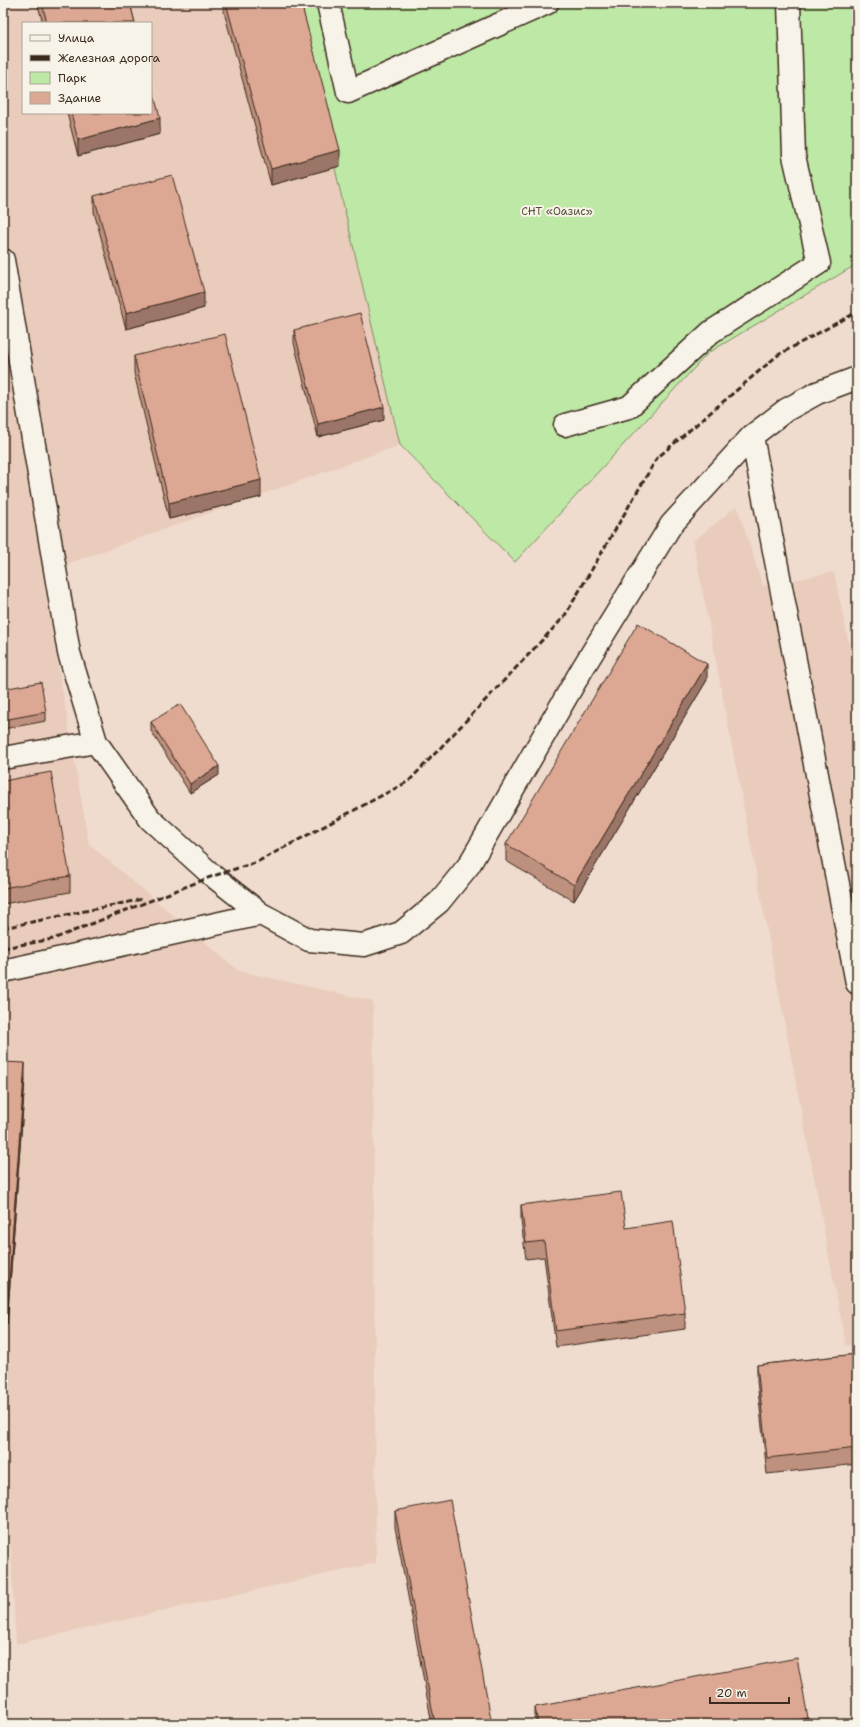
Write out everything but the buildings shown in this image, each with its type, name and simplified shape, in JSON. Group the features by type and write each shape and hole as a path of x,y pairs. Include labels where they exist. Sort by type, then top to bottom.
{"street":[{"path":"328,3 348,92 547,3"},
{"path":"565,425 629,406 711,332 820,263 794,156 789,3"},
{"path":"3,260 68,653 96,742 150,819 213,876 261,914 309,940 364,945 401,933 439,902 469,865 584,666 671,524 752,436 786,410 817,393 857,378"},
{"path":"752,436 857,983"},
{"path":"3,758 96,742"},
{"path":"3,971 261,914"}],"shaded area":[{"path":"3,3 296,3 400,445 42,573 89,844 239,971 373,1001 376,1563 16,1644 7,1482 3,1476"},
{"path":"737,506 763,586 834,572 857,682 857,1344 846,1346 693,541"}],"green space":[{"name":"СНТ «Оазис»","path":"296,3 857,3 857,264 708,353 515,562 400,445"}],"railway":[{"path":"3,948 53,939 213,876 257,862 409,781 564,617 657,458 778,355 857,312"},
{"path":"3,928 143,899"}]}
